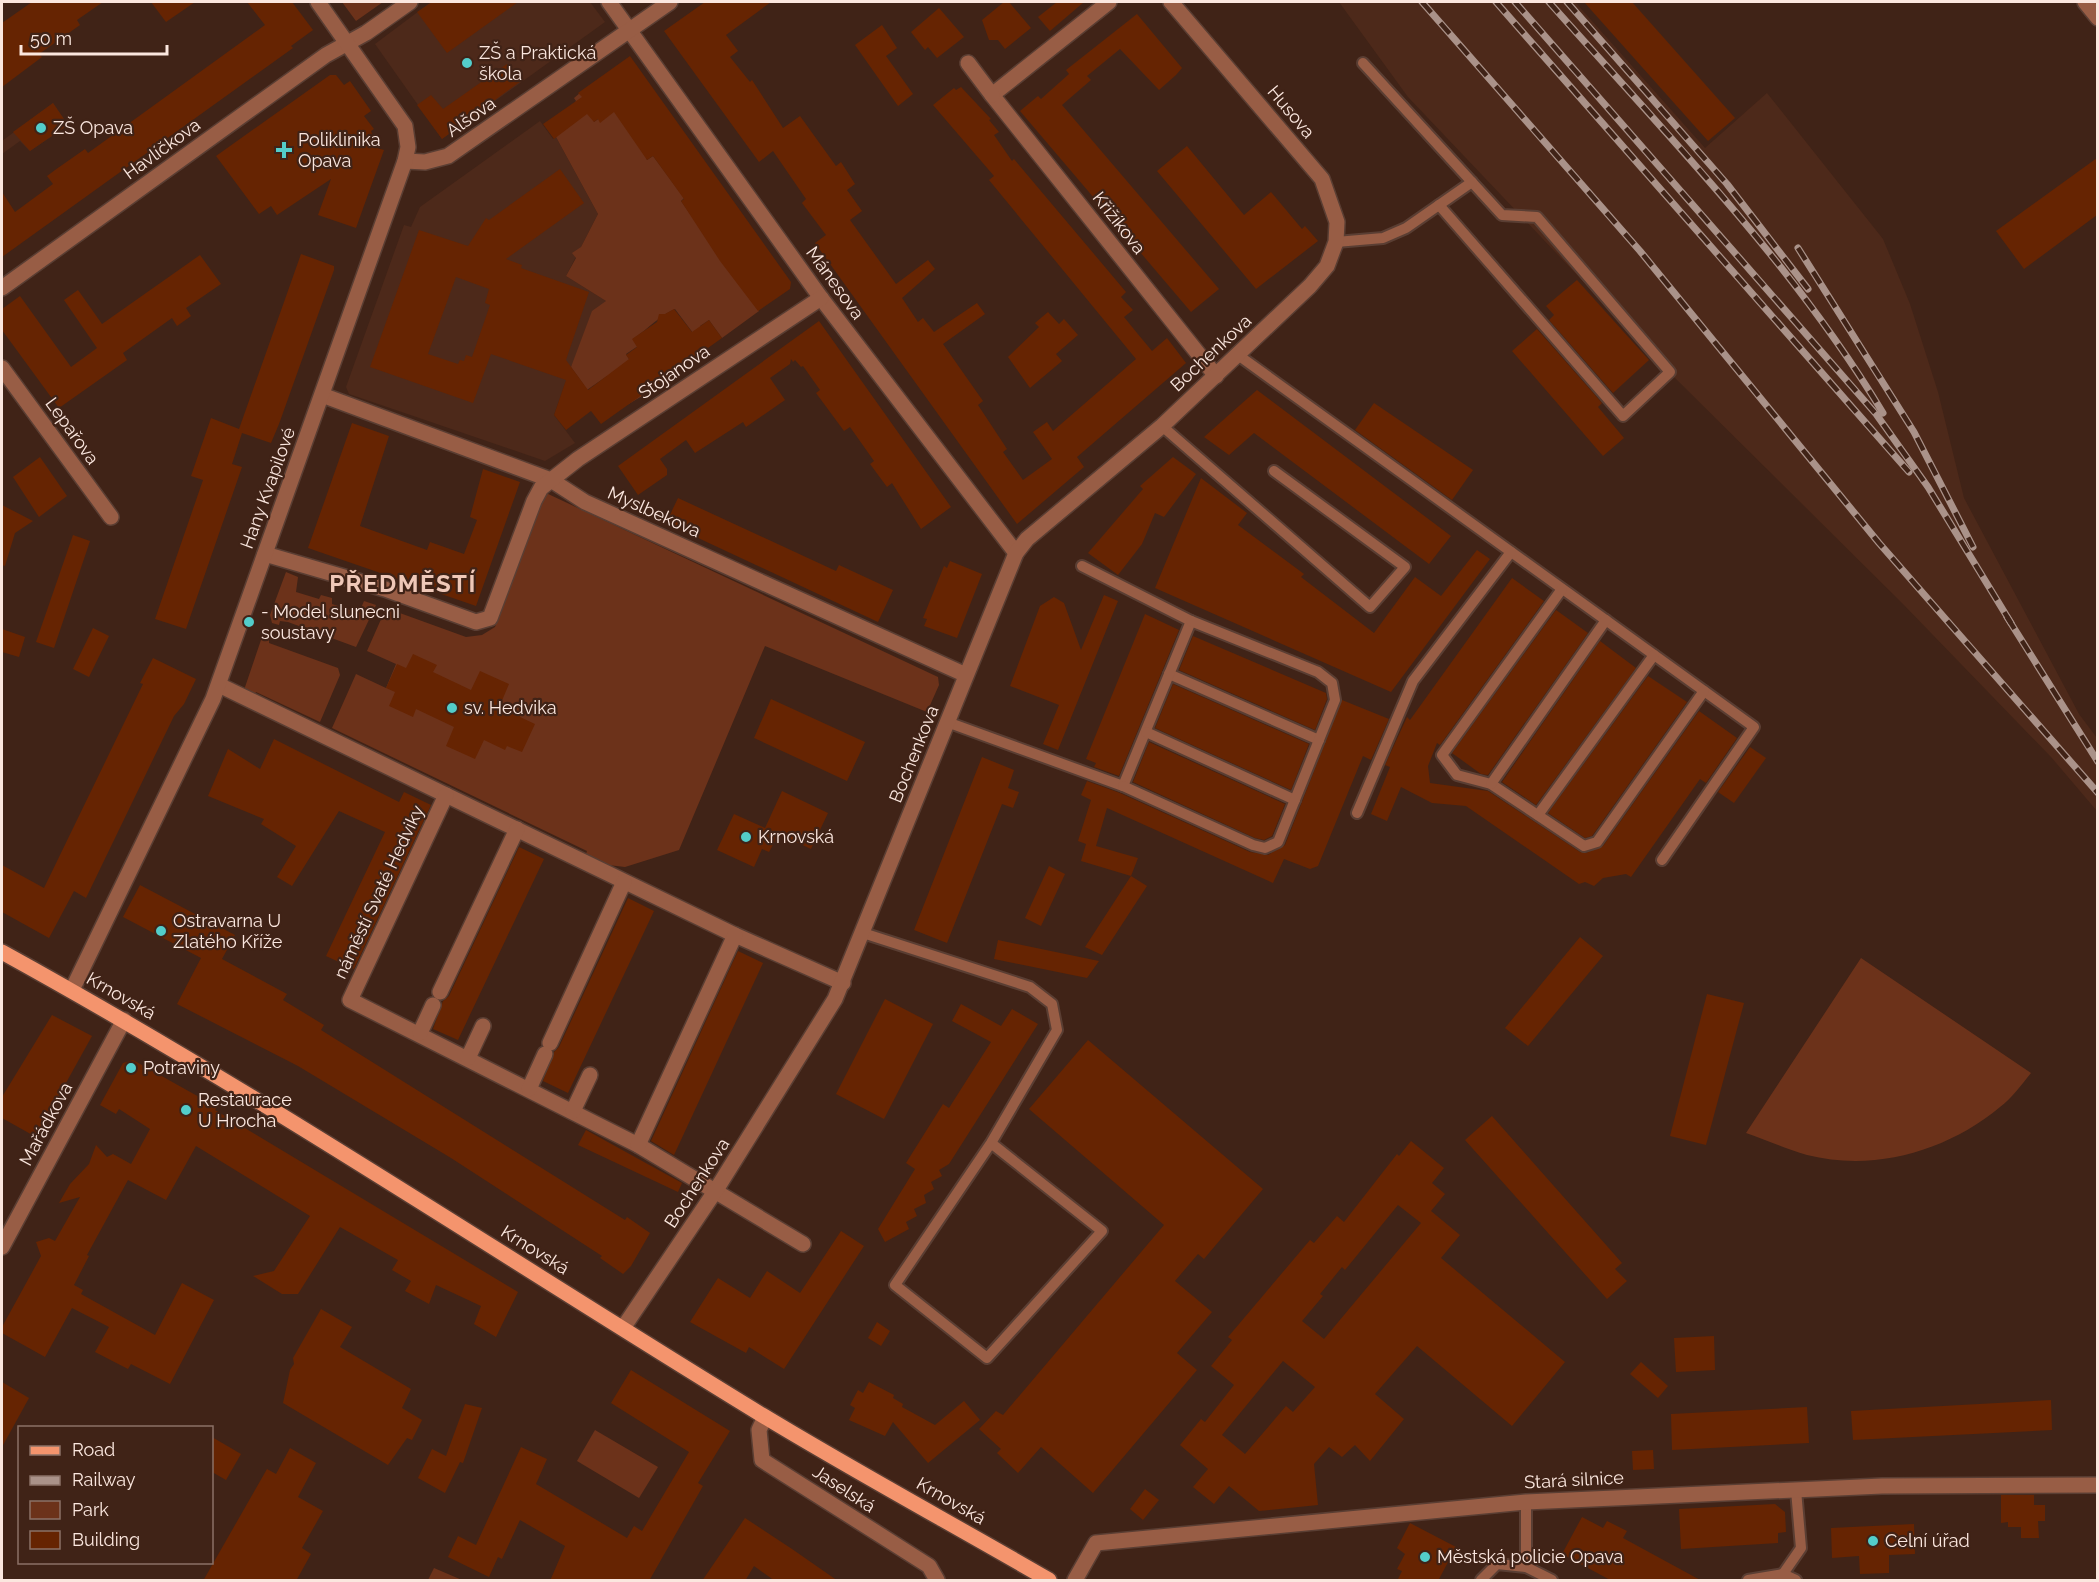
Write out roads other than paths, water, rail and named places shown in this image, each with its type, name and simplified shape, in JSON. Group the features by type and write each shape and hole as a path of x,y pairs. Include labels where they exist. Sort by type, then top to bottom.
{"main road":[{"name":"Krnovská","path":"2,952 72,990 262,1101 765,1417 1049,1581"}],"street":[{"name":"Hany Kvapilové","path":"72,990 219,685 405,161 408,147 405,126 318,2"},
{"name":"Havlíčkova","path":"2,288 346,42 366,33 410,2"},
{"name":"Mánesova","path":"609,2 821,298 1016,553"},
{"name":"Alšova","path":"405,161 425,162 448,156 670,2"},
{"path":"992,94 1109,2"},
{"name":"Husova","path":"1171,2 1322,179 1337,222 1336,242 1327,266"},
{"path":"2085,2 2097,18"},
{"name":"Křižíkova","path":"968,63 1216,376"},
{"name":"Bochenkova","path":"623,1328 716,1190 843,983 1016,553 1027,539 1162,426 1311,286 1327,266"},
{"name":"Stojanova","path":"551,480 578,459 821,298"},
{"name":"Lepařova","path":"2,368 111,517"},
{"name":"Myslbekova","path":"321,395 551,480 585,502 966,675"},
{"path":"265,554 385,589 476,622 484,622 490,618 536,495 551,480"},
{"name":"náměstí Svaté Hedviky","path":"219,685 624,882 843,983"},
{"name":"náměstí Svaté Hedviky","path":"446,795 350,1000 420,1033 638,1145 803,1244"},
{"path":"420,1033 517,829"},
{"path":"529,1089 624,882"},
{"path":"638,1145 735,935"},
{"name":"Mařádkova","path":"2,1247 124,1020"},
{"path":"468,1058 483,1026"},
{"path":"573,1112 590,1075"},
{"name":"Jaselská","path":"765,1417 759,1430 762,1460 928,1566 936,1581"},
{"name":"Stará silnice","path":"1075,1581 1096,1543 1526,1502 1882,1486 2097,1485"}],"lane":[{"path":"1363,63 1502,214 1537,217 1670,372 1623,416 1439,205"},
{"path":"1336,242 1383,238 1406,228 1472,182"},
{"path":"1238,355 1754,727 1662,860"},
{"path":"1162,426 1370,607 1405,567 1274,471"},
{"path":"1357,813 1413,681 1511,552"},
{"path":"947,722 1124,786 1253,845 1265,848 1278,842 1335,700 1332,683 1318,672 1191,621 1082,566"},
{"path":"1562,589 1442,755 1457,775 1491,784 1584,846 1597,842 1704,691"},
{"path":"1491,784 1606,620"},
{"path":"1124,786 1191,621"},
{"path":"1538,815 1654,655"},
{"path":"1169,674 1319,740"},
{"path":"1146,732 1294,800"},
{"path":"863,933 1030,987 1052,1004 1057,1030 991,1143 895,1285 987,1358 1102,1231 991,1143"},
{"path":"1783,1574 1801,1548 1796,1490"},
{"path":"1526,1502 1526,1567"},
{"path":"1481,1581 1497,1564 1526,1567 1552,1581"},
{"path":"1748,1581 1783,1574 1796,1581"}],"railway":[{"path":"1422,2 1640,251 1879,543 2098,793"},
{"path":"1496,2 1909,472"},
{"path":"1515,2 1876,414 1928,487 2011,623"},
{"path":"1549,2 1726,200 1768,251 1847,357 1883,413"},
{"path":"1567,2 1727,184 1808,289"},
{"path":"1798,248 1914,432 1973,547"},
{"path":"2007,617 2098,762"}],"place":[{"name":"ZŠ a Praktická škola","path":"467,63"},
{"name":"ZŠ Opava","path":"41,128"},
{"name":"Poliklinika Opava","path":"284,150"},
{"name":"- Model slunecni soustavy","path":"249,622"},
{"name":"sv. Hedvika","path":"452,708"},
{"name":"Krnovská","path":"746,837"},
{"name":"Ostravarna U Zlatého Kříže","path":"161,931"},
{"name":"Potraviny","path":"131,1068"},
{"name":"Restaurace U Hrocha","path":"186,1110"},
{"name":"Celní úřad","path":"1873,1541"},
{"name":"Městská policie Opava","path":"1425,1557"}],"district":[{"name":"PŘEDMĚSTÍ","path":"403,584"}]}
